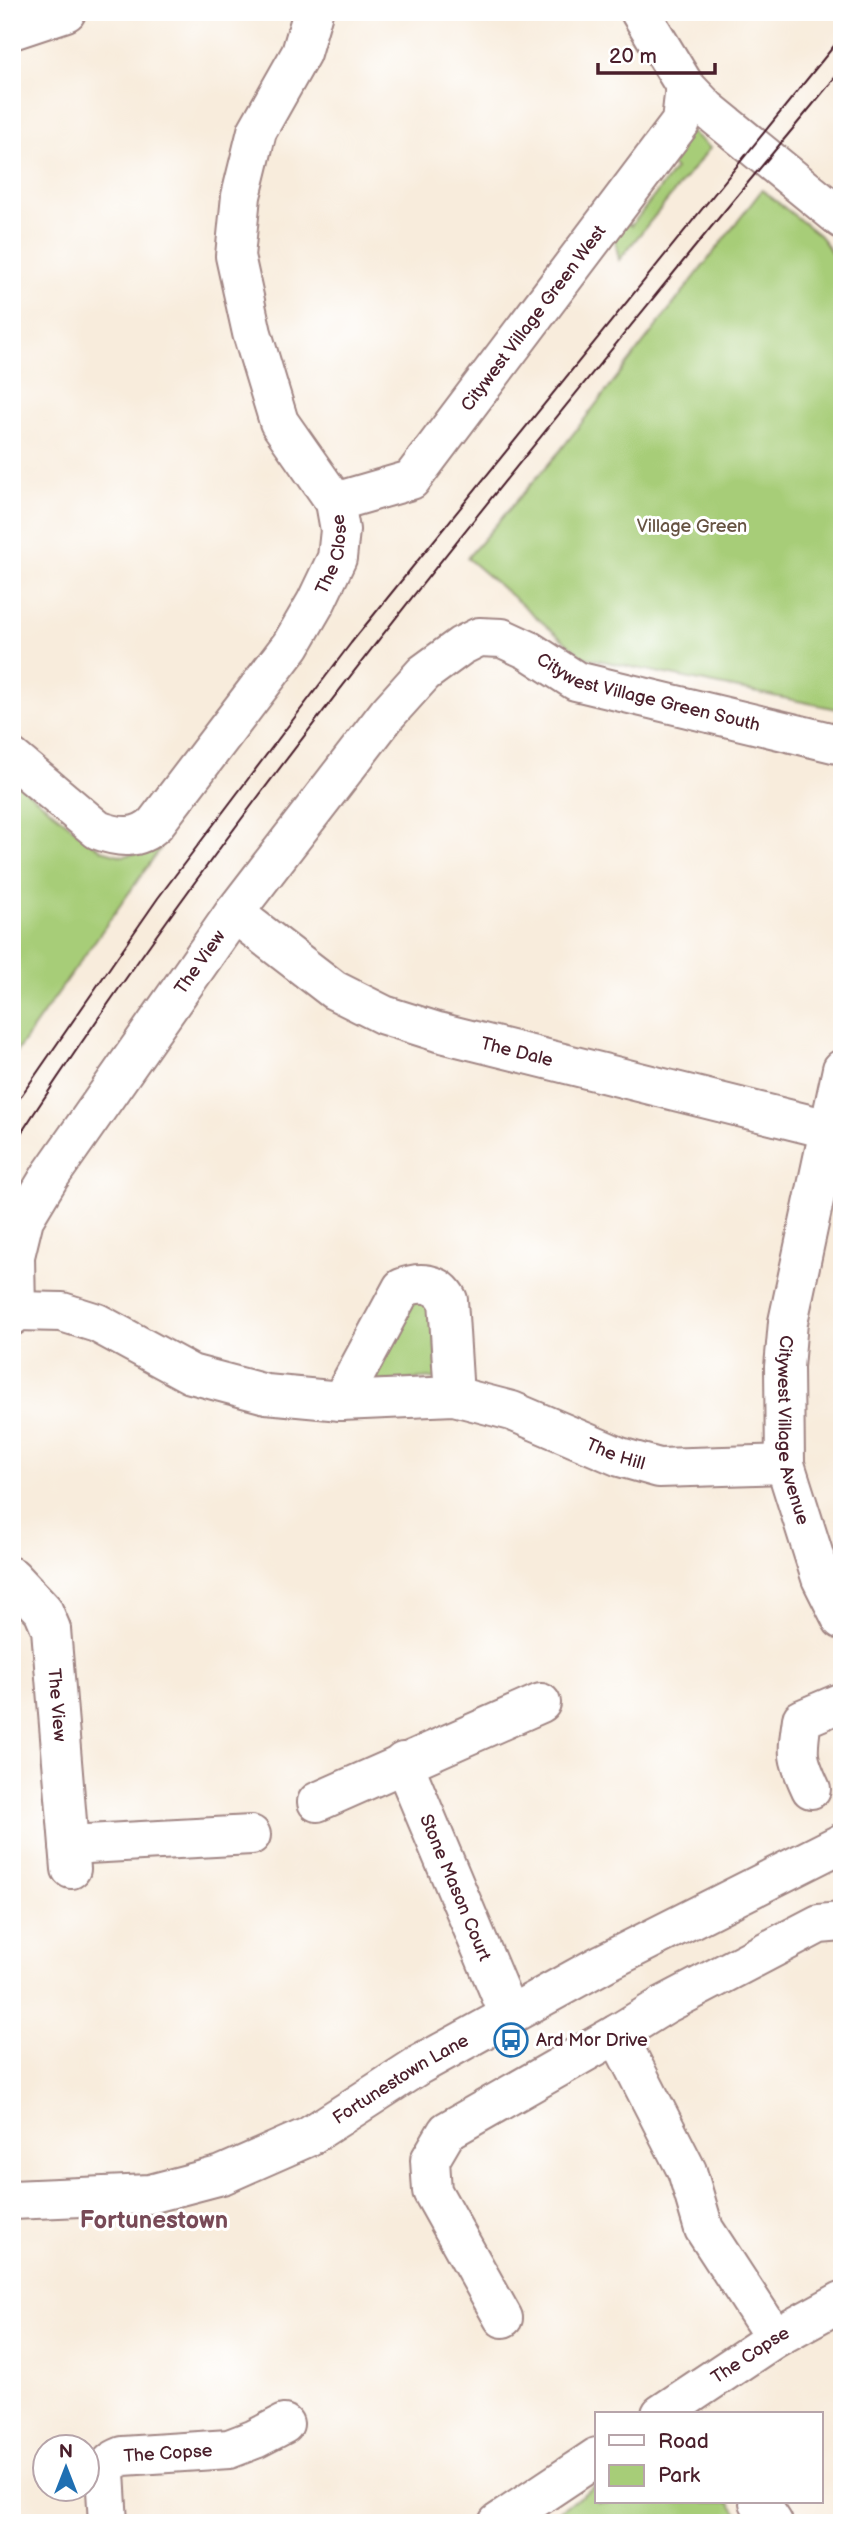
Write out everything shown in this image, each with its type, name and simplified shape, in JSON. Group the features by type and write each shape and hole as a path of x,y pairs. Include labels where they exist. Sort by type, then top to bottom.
{"street":[{"path":"12,30 66,12"},
{"name":"The Close","path":"12,758 98,830 123,837 147,831 291,645 332,571 339,551 340,530 335,502 279,422 252,333 235,256 241,197 257,131 301,53 313,12"},
{"path":"651,16 685,86 734,132 842,219"},
{"name":"Citywest Village Green West","path":"335,502 411,480 681,122 685,86"},
{"name":"Citywest Village Green South","path":"461,646 479,637 502,638 528,650 576,681 842,745"},
{"name":"The View","path":"14,1314 15,1256 24,1219 50,1176 234,913 388,713 424,673 461,646"},
{"name":"The Dale","path":"234,913 334,990 384,1015 438,1032 828,1129"},
{"name":"Citywest Village Avenue","path":"842,1069 788,1322 784,1367 785,1464 821,1578 842,1620"},
{"path":"341,1401 402,1288 415,1283 424,1283 444,1293 448,1300 454,1396"},
{"name":"The Hill","path":"14,1314 62,1312 97,1323 191,1374 266,1394 341,1401 454,1396 512,1411 620,1457 659,1468 785,1464"},
{"name":"The View","path":"12,1577 43,1610 51,1629 70,1857 251,1835"},
{"path":"811,1789 799,1763 802,1719 842,1702"},
{"path":"317,1802 541,1703"},
{"name":"Stone Mason Court","path":"403,1762 509,2015"},
{"name":"Fortunestown Lane","path":"12,2200 150,2194 222,2175 308,2137 419,2064 604,1963 842,1843"},
{"path":"503,2318 432,2192 430,2160 447,2131 664,2005 820,1924 842,1922"},
{"path":"617,2034 687,2171 704,2229 775,2338"},
{"name":"The Copse","path":"685,2408 775,2338 842,2301"},
{"name":"The Copse","path":"108,2523 105,2473 112,2461 123,2456 229,2449 256,2440 284,2424"},
{"path":"498,2523 595,2458"},
{"path":"760,2504 773,2523"}],"green space":[{"path":"688,129 710,148 619,260 615,239 619,217 631,226 675,169 667,161"},
{"name":"Village Green","path":"762,190 819,235 834,259 842,287 842,710 583,657 467,558 559,452"},
{"path":"12,779 101,850 123,856 160,849 12,1058"},
{"path":"416,1298 433,1304 437,1378 376,1382 371,1375"},
{"path":"595,2486 595,2504 731,2504 744,2523 541,2523"}],"tram line":[{"path":"12,1109 158,898 351,643 842,36"},
{"path":"12,1147 169,917 336,694 510,475 842,69"}],"place":[{"name":"Ard Mor Drive","path":"511,2040"}],"district":[{"name":"Fortunestown","path":"154,2220"}]}
